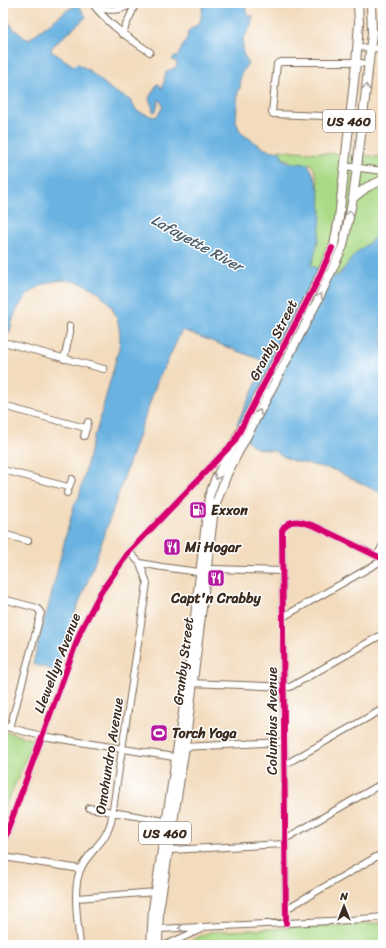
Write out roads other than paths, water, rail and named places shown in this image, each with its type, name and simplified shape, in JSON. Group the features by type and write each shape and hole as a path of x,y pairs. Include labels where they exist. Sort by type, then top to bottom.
{"main road":[{"name":"Granby Street","path":"238,444 332,248 339,218 356,63 359,23 358,3"},
{"name":"Granby Street","path":"151,945 152,915 170,822 182,747 203,571 209,497 215,480 238,444 319,298 341,251 354,198 371,48 371,3"},
{"path":"354,198 367,187 383,180"},
{"name":"Granby Street","path":"158,945 160,910 169,850 170,822"}],"street":[{"path":"93,4 100,8 112,10 127,7 135,3"},
{"path":"122,34 135,3"},
{"path":"93,4 122,34 150,52"},
{"path":"357,47 383,49"},
{"path":"350,117 272,113 277,64 280,62 369,64"},
{"path":"344,166 383,171"},
{"path":"64,359 70,326"},
{"path":"3,342 104,369"},
{"path":"3,406 86,428"},
{"path":"84,436 88,422"},
{"name":"Llewellyn Avenue","path":"3,843 81,630 101,592 129,552 238,444"},
{"path":"3,470 68,490 72,479"},
{"name":"Columbus Avenue","path":"286,923 282,531 286,524 296,521 317,527 381,558"},
{"path":"3,534 28,541"},
{"path":"283,617 381,558 383,545"},
{"path":"129,552 140,563 162,567 203,571 214,569 282,571"},
{"name":"Omohundro Avenue","path":"80,945 77,888 81,869 109,829 146,590 146,580 140,563"},
{"path":"3,599 37,608 40,611 37,630 10,728"},
{"path":"190,683 277,686 284,688 290,687 383,634"},
{"path":"284,765 383,709"},
{"path":"3,726 42,736 180,758"},
{"path":"182,747 284,742"},
{"path":"169,850 285,841 383,783"},
{"path":"89,808 170,822"},
{"path":"286,909 383,854"},
{"path":"3,857 81,869"},
{"path":"77,898 156,892"},
{"path":"158,929 352,920 383,917"},
{"path":"166,945 204,927"}],"water":[{"name":"Lafayette River","path":"203,3 245,3 248,17 253,15 251,26 243,39 243,53 248,63 241,74 240,88 238,91 236,122 241,133 265,149 280,152 282,154 281,157 290,163 308,164 318,188 321,212 319,236 311,264 312,266 334,276 339,275 355,254 383,231 383,494 334,470 290,460 274,451 256,448 252,445 243,436 237,423 255,386 264,361 182,330 158,379 91,573 76,610 56,671 33,664 74,505 79,497 94,435 96,433 119,348 119,326 112,308 100,293 84,284 66,280 48,283 32,292 16,311 9,334 3,333 3,14 14,29 26,39 29,39 66,11 78,4 86,17 52,47 51,51 74,66 77,63 90,71 112,90 130,100 137,111 154,117 158,115 163,106 159,100 156,111 153,112 149,98 157,84 159,84 162,89 166,72 176,67 177,62 172,60 174,57 178,57 187,39 188,31 200,23"}],"place":[{"name":"Exxon","path":"198,510"},
{"name":"Mi Hogar","path":"172,547"},
{"name":"Capt'n Crabby","path":"216,578"},
{"name":"Torch Yoga","path":"159,733"}]}
